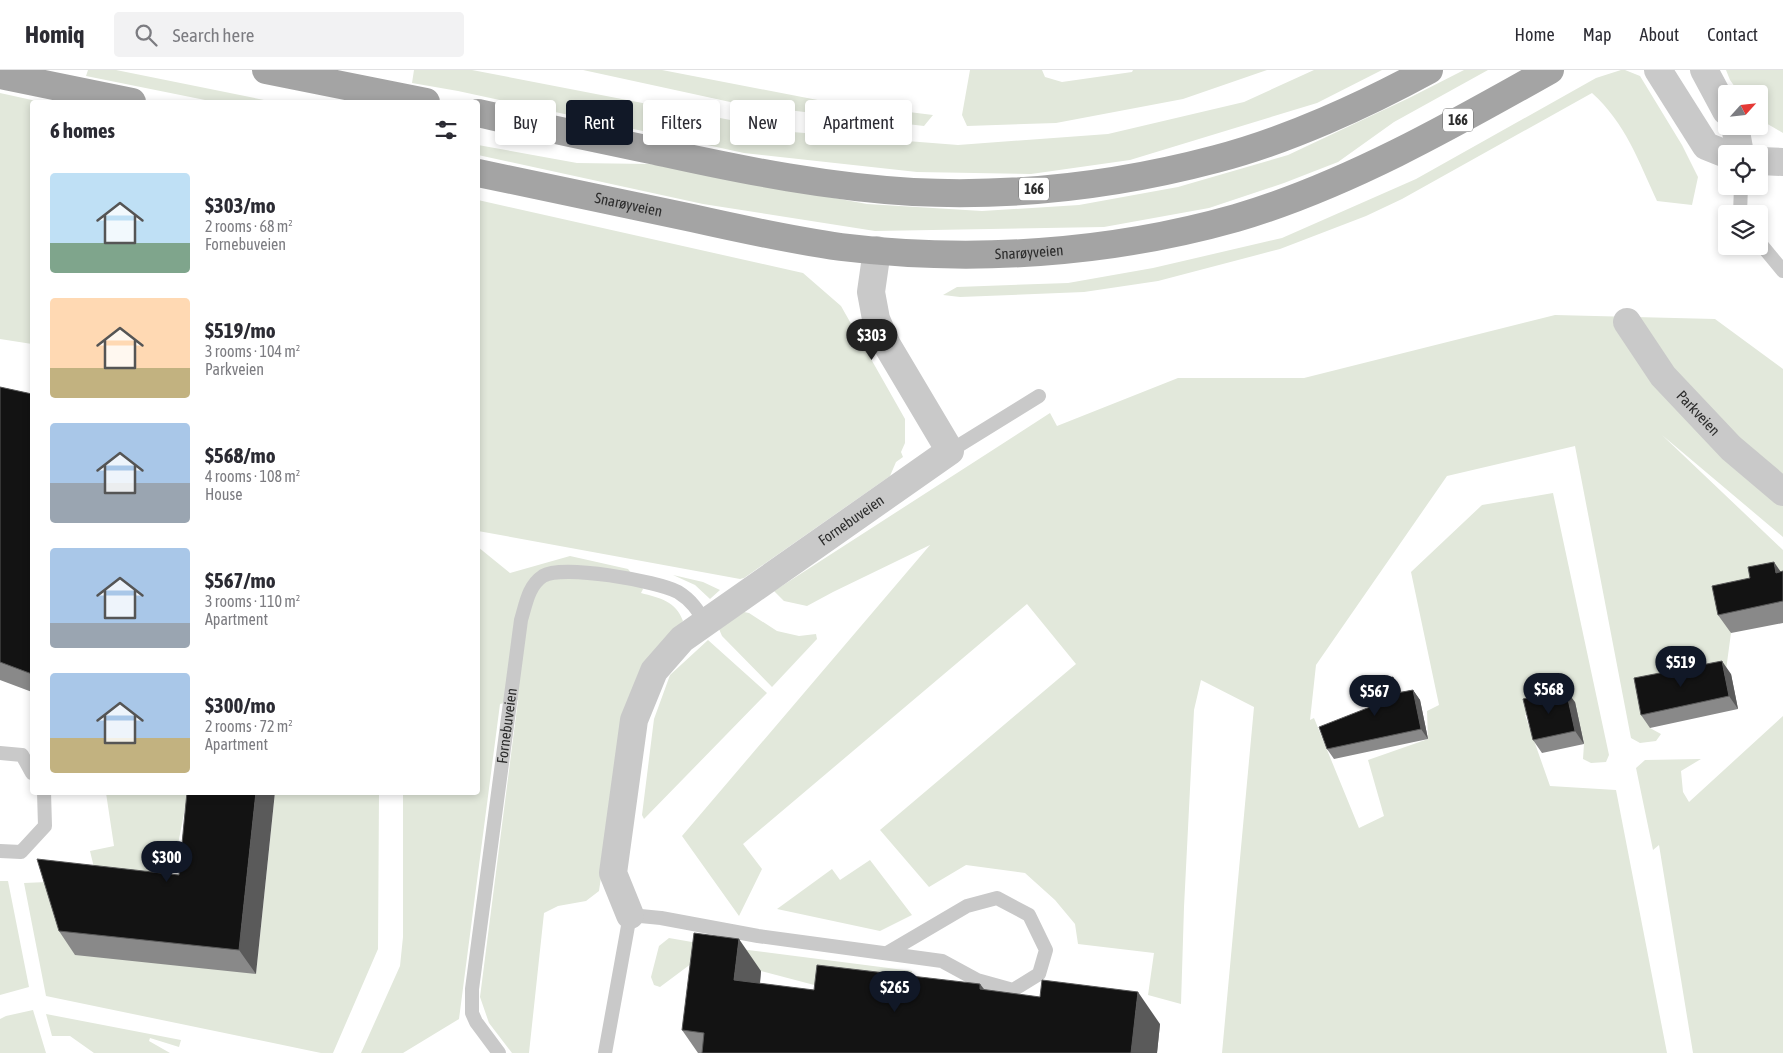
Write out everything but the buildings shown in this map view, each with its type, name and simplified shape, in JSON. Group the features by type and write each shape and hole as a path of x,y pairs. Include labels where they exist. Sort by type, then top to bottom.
{"main road":[{"path":"266,70 416,100"},
{"name":"166","path":"480,113 761,174 913,192 987,192 1070,187 1150,174 1218,159 1277,139 1342,113 1429,70"},
{"name":"Snarøyveien","path":"480,173 750,231 839,246 918,254 997,254 1086,248 1158,236 1236,218 1301,195 1365,168 1550,70"},
{"path":"0,75 122,100"}],"street":[{"path":"1658,70 1706,146 1718,151"},
{"path":"1704,70 1718,96"},
{"path":"1768,162 1783,162"},
{"path":"877,250 871,292 876,319 887,345 950,451"},
{"name":"Parkveien","path":"1627,322 1663,376 1731,448 1783,492"},
{"name":"Fornebuveien","path":"630,915 613,874 634,720 654,671 682,639 950,451"}],"lane":[{"path":"1768,253 1783,271"},
{"name":"Fornebuveien","path":"950,451 1039,396"},
{"name":"Fornebuveien","path":"499,1053 472,1014 472,989 521,620 530,590 546,574 560,572 587,573 650,582 686,597 705,623"},
{"path":"0,753 22,755 30,769"},
{"path":"0,851 21,852 45,826 44,795"},
{"path":"605,1053 630,915 661,918 758,936 942,961 977,980 1013,990 1039,974 1046,950 1029,914 998,898 967,906 887,953"}],"shaded area":[{"path":"88,70 116,70 264,100 205,100 86,76"},
{"path":"414,70 472,70 627,100 566,100 566,114 556,112 556,100 500,100 412,83"},
{"path":"583,70 662,70 818,100 805,100 805,112 795,111 795,100 730,100 730,102"},
{"path":"970,70 1042,70 1045,77 1062,82 1132,72 1133,70 1267,70 1183,99 1056,123 967,126 962,115"},
{"path":"1314,70 1382,70 1317,103 1130,160 1031,174 917,172 744,153 707,145 720,145 720,118 730,120 730,145 795,145 795,132 805,133 805,145 912,145 912,141 958,145 1108,134 1244,102"},
{"path":"1464,70 1488,70 1394,122 1338,162 1284,183 1209,208 1104,227 875,231 703,204 480,155 480,145 577,163 650,164 867,204 982,211 1079,205 1178,187 1288,155"},
{"path":"1621,70 1640,76 1682,145 1698,177 1692,205 1657,201 1630,143 1614,117 1592,93 1402,199 1366,216 1280,249 1158,281 1084,292 960,297 943,295 957,287 1068,283 1153,268 1282,238 1416,179 1596,78"},
{"path":"1726,70 1783,70 1783,133 1768,124 1768,85 1734,85"},
{"path":"0,93 32,100 30,100 30,344 0,339"},
{"path":"633,101 643,103 643,131 633,129"},
{"path":"912,112 933,115 924,126 912,125"},
{"path":"480,200 803,273 841,306 905,419 905,443 901,452 903,457 896,462 890,476 740,579 480,531"},
{"path":"1555,315 1715,319 1783,369 1783,537 1662,435 1783,550 1783,581 1725,605 1731,633 1726,670 1650,728 1661,734 1656,741 1640,743 1631,738 1575,446 1447,476 1316,665 1310,720 1314,718 1359,828 1384,816 1368,760 1428,739 1427,711 1439,705 1411,572 1482,505 1553,493 1609,755 1606,762 1591,763 1583,759 1584,744 1575,703 1525,715 1550,786 1616,790 1667,1053 1222,1053 1254,707 1201,680 1194,710 1181,1004 1148,995 1154,953 1078,944 1075,924 1055,900 1025,873 966,865 929,887 880,830 1076,664 1027,604 743,844 762,869 739,916 682,836 930,545 807,606 784,601 774,591 1050,413 1057,426 1178,378 1304,378"},
{"path":"480,549 510,573 570,556 628,569 643,589 641,593 661,599 672,605 683,621 647,661 611,809 599,891 586,901 558,906 544,913 529,1053 512,1053 489,1023 480,997 518,700 500,704 459,1019 403,1053 361,1053 400,966 403,937 403,795 480,795"},
{"path":"673,575 703,582 720,590 710,599 695,585"},
{"path":"744,612 749,613 777,631 799,636 816,634 817,639 772,687 722,636 719,629"},
{"path":"708,640 767,693 644,819 642,815 654,719 670,675"},
{"path":"1783,716 1783,1053 1693,1053 1659,845 1653,850 1636,768 1645,760 1701,759 1681,771 1683,792 1689,802"},
{"path":"106,795 188,795 172,875 97,880 90,851 114,846"},
{"path":"275,795 379,795 378,949 333,1053 321,1053 46,996 24,883 47,882 256,974"},
{"path":"870,860 912,915 880,931 777,909 832,869 840,880"},
{"path":"0,881 8,881 29,987 0,995"},
{"path":"669,938 715,946 660,987 654,985 651,977 659,946"},
{"path":"724,947 912,971 909,995 856,996 761,971 717,965"},
{"path":"33,1010 46,1053 0,1053 0,1019"},
{"path":"46,1014 181,1040 179,1047 150,1038 149,1041 170,1053 94,1053 70,1036 52,1036"}]}
